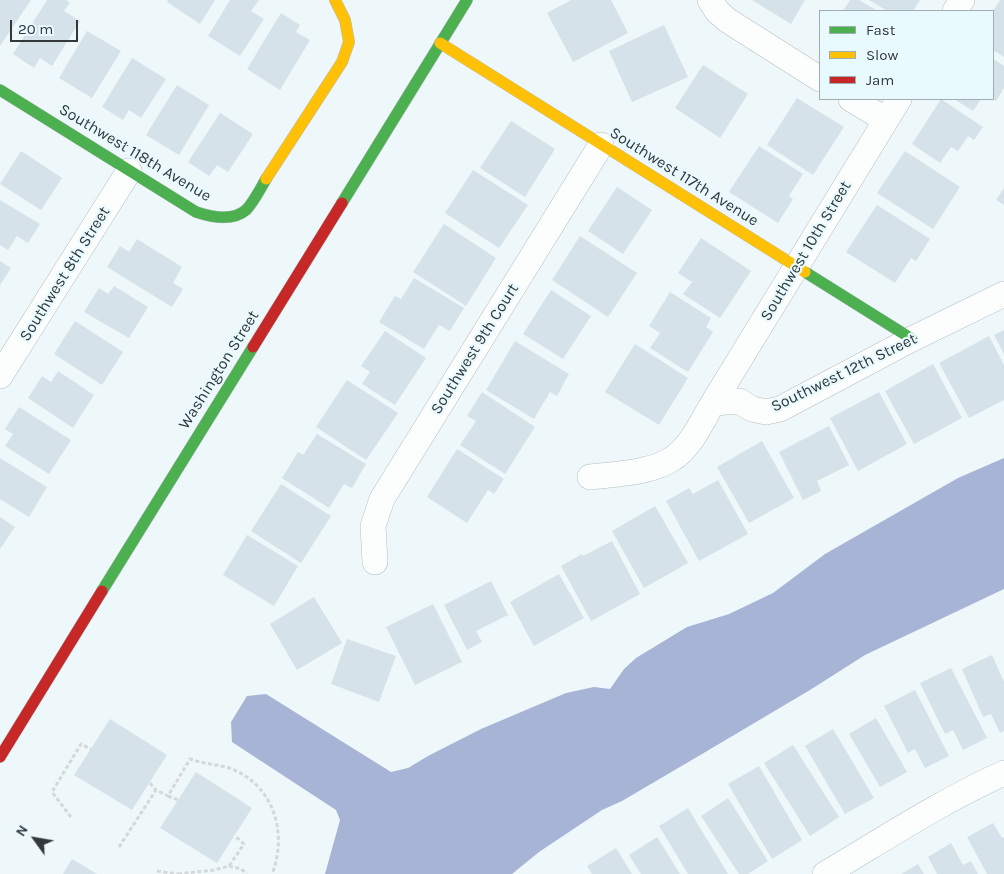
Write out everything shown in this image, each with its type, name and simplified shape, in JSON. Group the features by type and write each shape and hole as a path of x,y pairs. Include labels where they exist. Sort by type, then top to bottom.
{"street":[{"name":"Southwest 118th Avenue","path":"0,90 196,212 213,218 231,218 246,210 342,62 348,42 345,20 335,0"},
{"name":"Washington Street","path":"1,751 467,0"},
{"path":"710,0 717,11 727,20 819,78"},
{"name":"Southwest 117th Avenue","path":"440,43 912,339"},
{"path":"853,100 886,120"},
{"name":"Southwest 10th Street","path":"713,403 898,100"},
{"name":"Southwest 9th Court","path":"375,562 373,526 382,499 602,145"},
{"name":"Southwest 8th Street","path":"0,376 129,171"},
{"name":"Southwest 12th Street","path":"713,403 739,401 752,409 766,412 780,409 912,339 1004,294"},
{"path":"590,477 642,470 672,459 688,444 713,403"},
{"path":"825,874 938,807 1004,773"}],"path":[{"path":"71,817 52,792 82,744 91,749"},
{"path":"168,796 190,759 232,770 246,778 260,790 272,807 278,826 280,844 277,862 272,874"},
{"path":"150,783 156,790 178,800"},
{"path":"119,847 156,790"},
{"path":"229,866 244,844 235,836"},
{"path":"157,871 178,874 198,873 229,866 247,874"}],"water":[{"path":"1004,458 1004,589 865,655 702,754 622,801 602,810 539,852 512,874 325,874 340,820 336,810 232,742 231,722 247,696 266,694 391,772 408,768 481,729 566,693 594,687 610,689 624,669 636,658 687,627 729,614 773,593 825,554 958,478"}],"building":[{"path":"0,0 31,0 0,46"},
{"path":"47,0 66,0 70,3 64,11 80,21 52,66 40,58 34,68 13,54"},
{"path":"168,0 215,0 200,24 167,2"},
{"path":"230,0 259,0 251,11 264,19 240,56 208,36"},
{"path":"571,0 611,0 628,33 573,62 547,13"},
{"path":"752,0 805,0 791,24"},
{"path":"850,0 859,0 876,10 844,10"},
{"path":"869,0 920,0 914,10 885,10"},
{"path":"1000,0 1004,0 1004,57 994,51 994,10"},
{"path":"281,13 300,25 296,32 310,40 280,90 247,69"},
{"path":"664,25 688,77 632,102 609,51"},
{"path":"87,31 121,51 92,98 59,78"},
{"path":"132,58 166,79 141,118 129,110 123,120 102,107"},
{"path":"994,60 1004,66 1004,88 996,101 994,100"},
{"path":"703,65 748,94 720,138 675,108"},
{"path":"177,85 209,105 179,155 146,135"},
{"path":"797,98 844,127 813,175 767,145"},
{"path":"940,100 983,127 974,140 968,136 958,151 951,147 940,163 912,144"},
{"path":"956,100 980,100 973,111"},
{"path":"220,113 253,134 228,172 217,165 209,176 188,162"},
{"path":"511,121 555,149 525,197 480,168"},
{"path":"759,146 803,174 789,196 793,199 778,223 729,192"},
{"path":"21,151 62,178 41,210 0,184"},
{"path":"905,151 960,187 933,229 877,193"},
{"path":"473,170 528,205 499,248 445,213"},
{"path":"617,187 652,210 623,254 588,231"},
{"path":"1004,188 1004,205 996,200"},
{"path":"0,200 40,224 28,243 17,236 8,250 0,245"},
{"path":"877,205 930,239 916,261 911,258 895,283 846,252"},
{"path":"444,224 496,258 466,306 413,272"},
{"path":"580,236 637,273 608,317 552,280"},
{"path":"701,238 751,271 720,318 683,294 692,282 678,273"},
{"path":"137,239 182,267 173,283 183,289 172,307 107,267 120,246 129,252"},
{"path":"0,261 11,268 0,285"},
{"path":"414,278 464,308 450,331 439,325 424,349 379,322 395,296 401,299"},
{"path":"114,286 148,307 129,338 84,312 99,288 108,294"},
{"path":"551,290 591,316 563,359 523,334"},
{"path":"670,292 711,318 706,327 713,332 688,372 650,348 660,333 649,326"},
{"path":"75,321 123,352 102,385 54,354"},
{"path":"1004,330 1004,354 994,335"},
{"path":"385,331 426,358 395,405 362,384 370,372 361,366"},
{"path":"989,336 1004,365 1004,400 969,418 939,363"},
{"path":"515,341 569,374 557,396 550,392 534,419 486,390"},
{"path":"635,344 688,378 659,425 605,392"},
{"path":"933,364 962,418 914,444 885,391"},
{"path":"58,371 94,395 73,428 28,398 42,376 51,382"},
{"path":"347,380 398,413 366,460 316,427"},
{"path":"482,392 535,427 505,474 460,445 476,421 467,416"},
{"path":"879,392 907,444 858,471 830,418"},
{"path":"19,407 71,440 49,474 5,446 13,434 5,429"},
{"path":"829,426 849,465 817,481 821,491 803,500 779,452"},
{"path":"317,434 366,464 352,488 344,484 329,508 282,478 298,452 303,455"},
{"path":"762,441 794,498 749,523 717,467"},
{"path":"457,449 504,479 494,494 488,490 467,523 427,497"},
{"path":"0,458 47,487 29,517 0,499"},
{"path":"718,480 748,534 699,561 666,501 689,488 693,494"},
{"path":"281,484 331,516 301,563 251,531"},
{"path":"655,506 688,563 644,588 612,531"},
{"path":"0,517 15,527 0,549"},
{"path":"247,535 298,566 274,606 223,575"},
{"path":"612,541 640,594 591,621 561,566 582,554 583,556"},
{"path":"559,574 584,618 534,646 510,602"},
{"path":"491,581 508,615 476,631 482,642 467,650 444,605"},
{"path":"314,597 342,643 297,670 270,624"},
{"path":"433,604 462,662 415,685 386,627"},
{"path":"347,639 396,656 379,702 331,684"},
{"path":"992,655 1004,682 1004,731 1000,733 991,714 983,717 962,669"},
{"path":"951,668 987,738 963,750 953,730 945,734 920,683"},
{"path":"915,690 949,756 925,768 915,749 908,753 884,706"},
{"path":"876,718 907,772 880,787 849,734"},
{"path":"110,719 167,755 132,810 74,775"},
{"path":"833,729 874,798 845,814 805,746"},
{"path":"793,745 839,817 810,836 764,763"},
{"path":"759,766 802,840 772,859 728,784"},
{"path":"196,772 252,808 217,863 160,828"},
{"path":"728,798 768,861 748,874 739,874 701,816"},
{"path":"688,808 728,874 688,874 659,826"},
{"path":"993,823 1002,838 1004,837 1004,874 987,874 967,837"},
{"path":"657,837 680,874 641,874 629,855"},
{"path":"951,843 963,865 971,861 978,874 937,874 928,857"},
{"path":"616,848 632,874 592,874 587,866"},
{"path":"72,859 97,874 63,874"},
{"path":"918,864 924,874 901,874"}],"traffic: fast":[{"path":"342,203 467,0"},
{"path":"0,90 196,212 221,217 240,214 246,210 266,179"},
{"path":"805,272 912,339"},
{"path":"102,591 253,347"}],"traffic: slow":[{"path":"266,179 342,62 349,42 345,20 335,0"},
{"path":"440,43 805,272"}],"traffic: jam":[{"path":"253,347 342,203"},
{"path":"0,757 102,591"}]}
